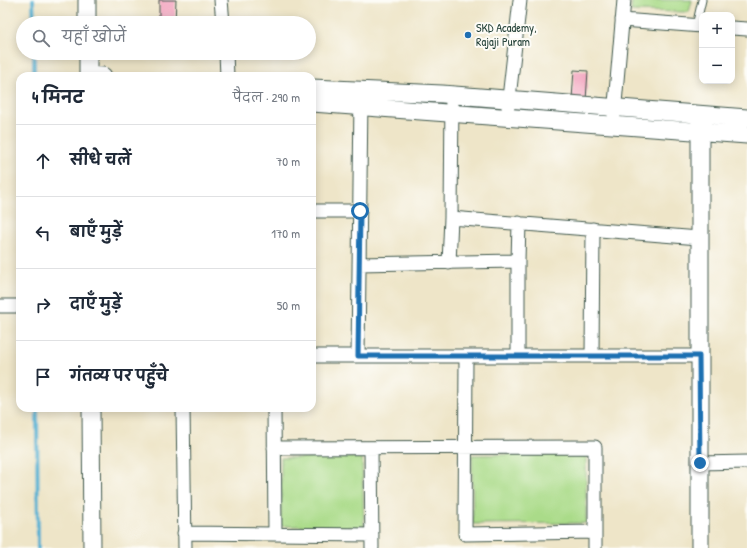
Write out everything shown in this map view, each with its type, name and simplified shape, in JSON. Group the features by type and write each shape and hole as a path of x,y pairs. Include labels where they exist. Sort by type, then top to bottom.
{"street":[{"path":"87,0 87,16"},
{"path":"222,0 223,16"},
{"path":"508,117 517,0"},
{"path":"613,125 624,0"},
{"path":"622,20 699,26"},
{"path":"735,28 747,29"},
{"path":"90,60 92,72"},
{"path":"226,60 227,72"},
{"path":"316,89 452,113 747,135"},
{"path":"449,263 452,95"},
{"path":"316,103 361,98 452,95 700,113 747,118"},
{"path":"358,356 361,98"},
{"path":"700,113 698,131 700,548"},
{"path":"316,211 360,211"},
{"path":"451,218 699,238"},
{"path":"518,356 519,223"},
{"path":"592,356 593,229"},
{"path":"359,264 518,261"},
{"path":"0,306 16,306"},
{"path":"316,356 699,356"},
{"path":"466,356 465,534 595,532"},
{"path":"91,412 92,548"},
{"path":"183,412 185,548"},
{"path":"274,412 275,534"},
{"path":"274,448 595,447 595,548"},
{"path":"371,448 372,548"},
{"path":"700,463 747,462"},
{"path":"184,533 372,535"}],"lane":[{"path":"701,12 702,0"}],"green space":[{"path":"632,0 692,0 689,12 631,11"},
{"path":"586,454 586,523 473,524 472,455"},
{"path":"362,457 364,527 281,526 281,458"}],"building":[{"path":"159,0 176,0 175,16 159,16"},
{"path":"574,70 588,71 586,100 572,99"}],"waterway":[{"path":"33,0 34,16"},
{"path":"34,60 34,72"},
{"path":"37,412 38,548"}],"place":[{"name":"SKD Academy, Rajaji Puram","path":"468,35"}],"route":[{"path":"360,211 358,356 699,356 700,463"}]}
